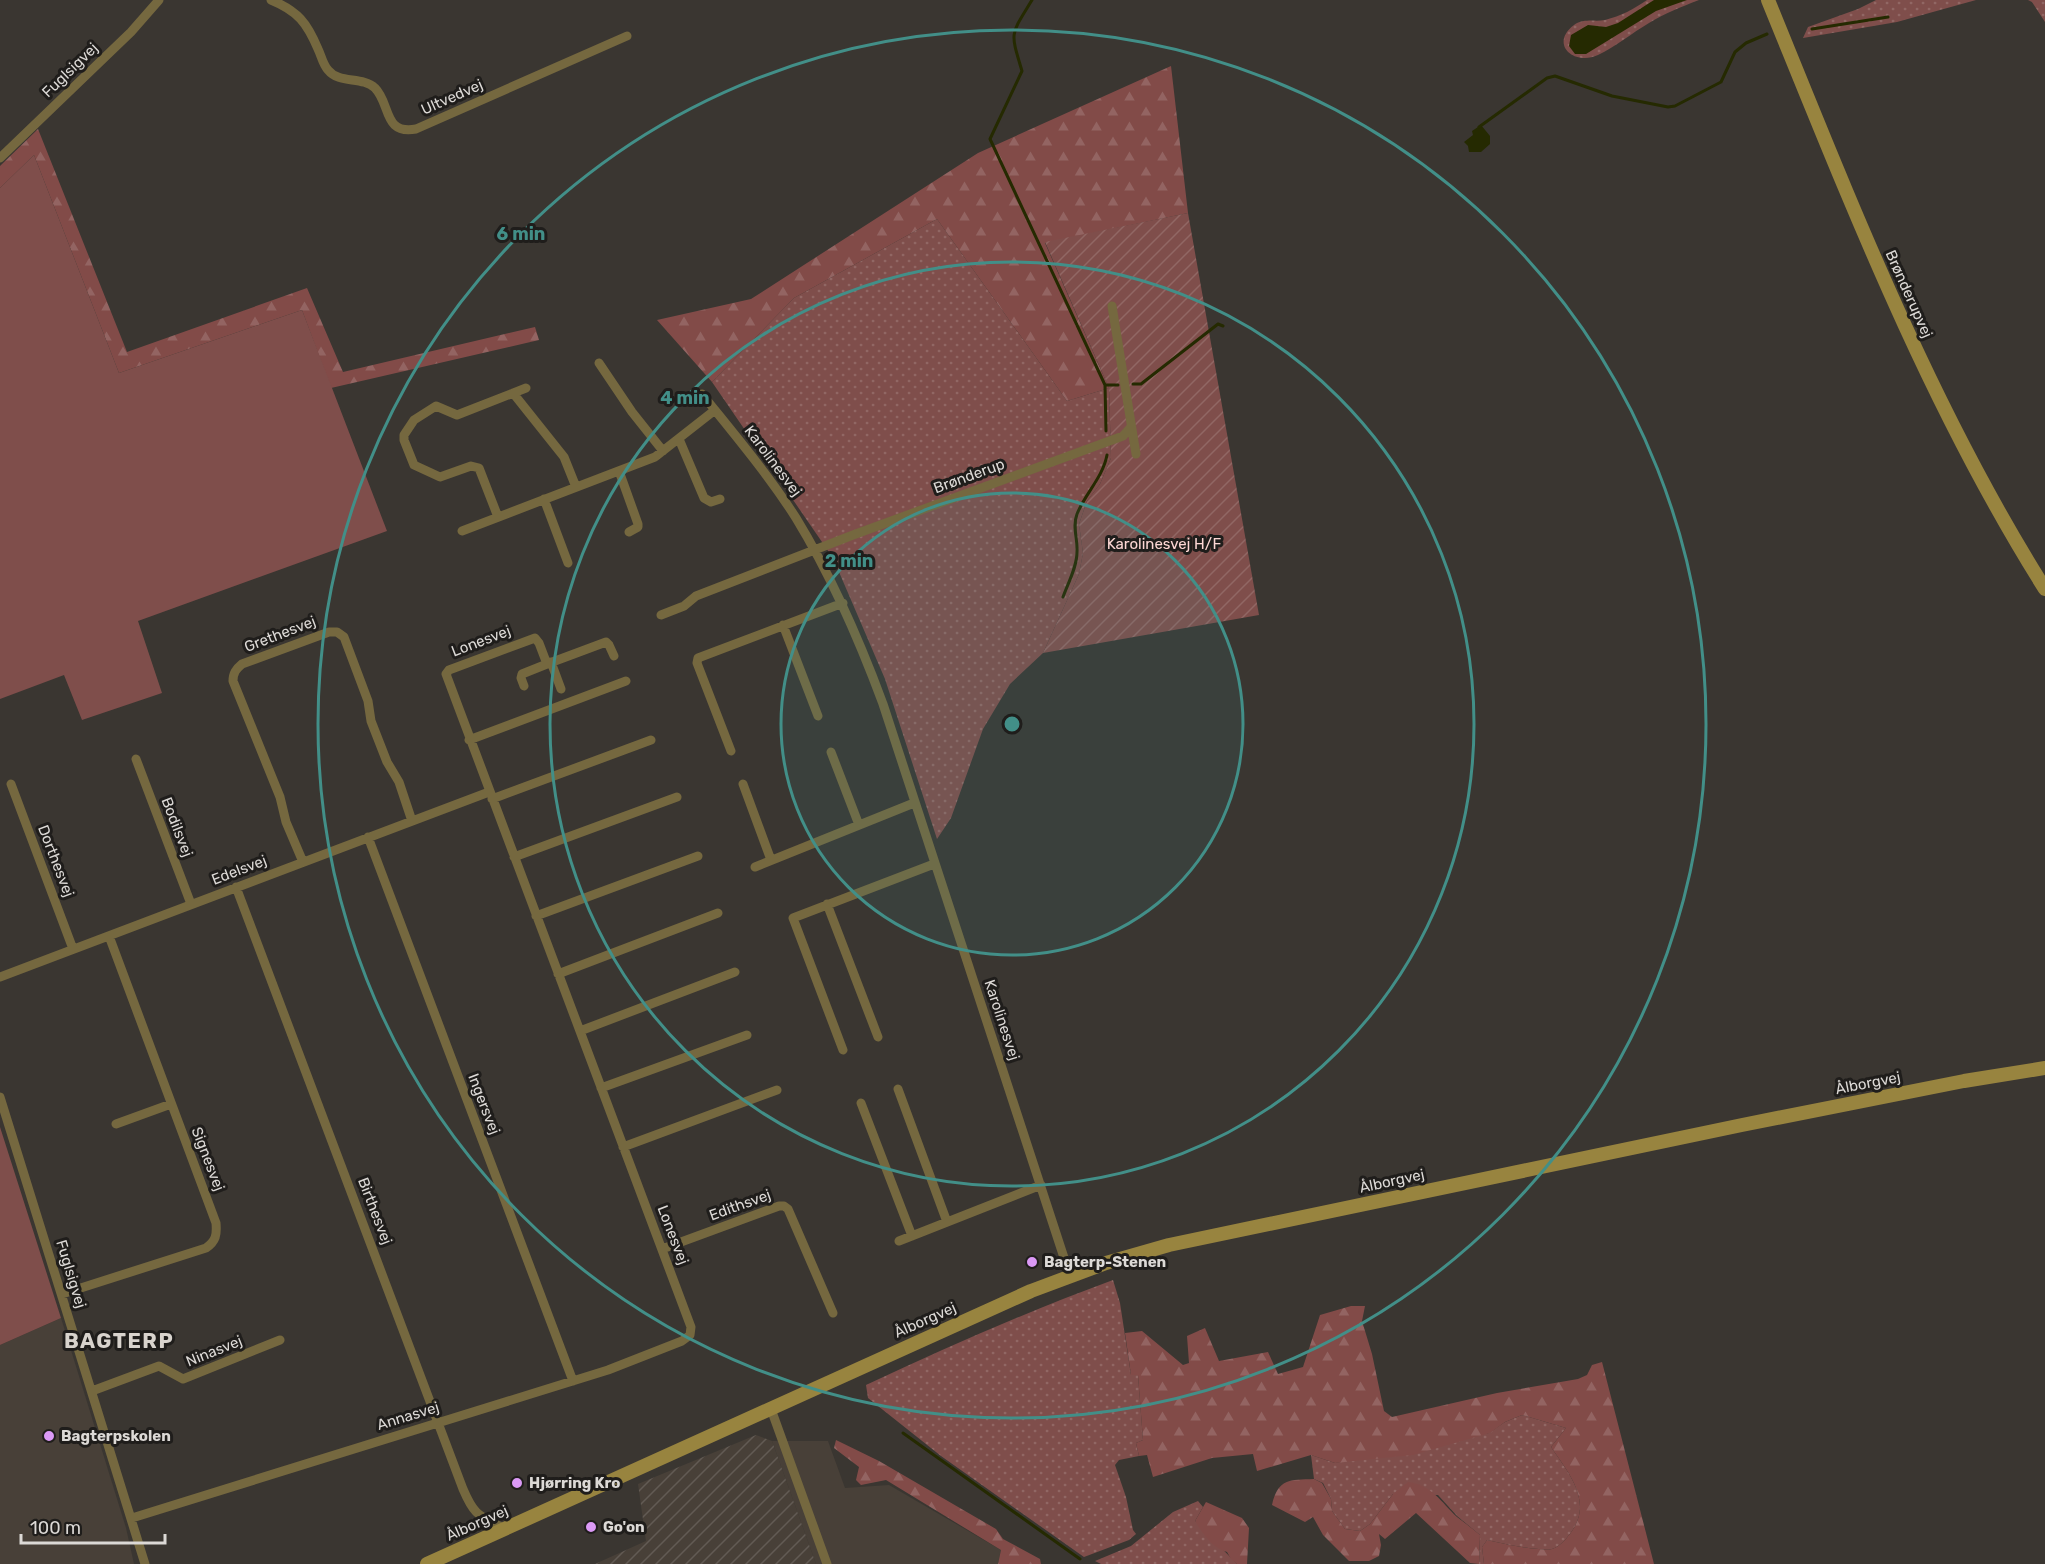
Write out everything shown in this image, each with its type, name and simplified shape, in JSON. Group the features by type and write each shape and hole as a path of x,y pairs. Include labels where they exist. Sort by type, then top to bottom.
{"main road":[{"name":"Brønderupvej","path":"1768,0 1863,231 1929,379 1978,476 2045,589"},
{"name":"Ålborgvej","path":"427,1564 1031,1291 1106,1263 1169,1245 1742,1125 1964,1081 2045,1068"}],"street":[{"name":"Fuglsigvej","path":"0,158 131,32 159,0"},
{"name":"Ultvedvej","path":"271,0 296,12 304,22 327,70 337,77 366,82 375,89 389,117 396,126 405,131 416,129 627,36"},
{"path":"1112,306 1136,454"},
{"path":"599,363 632,412 663,451"},
{"path":"498,517 479,468 471,466 438,476 414,465 404,438 411,422 436,406 457,415 526,388"},
{"path":"513,393 564,457 576,487"},
{"name":"Karolinesvej","path":"702,393 771,481 815,550 843,603 883,704 1070,1276"},
{"path":"462,531 650,459 715,410"},
{"name":"Brønderup","path":"815,550 1123,436 1131,427"},
{"path":"679,439 704,498 711,502 720,498"},
{"path":"619,471 638,524 637,529 629,532"},
{"path":"544,499 568,563"},
{"path":"661,615 684,606 696,596 815,550"},
{"path":"731,751 697,659 843,603"},
{"path":"783,625 818,716"},
{"name":"Grethesvej","path":"303,862 286,822 277,788 233,681 233,675 242,664 329,632 337,632 344,637 368,701 372,721 387,762 399,782 412,821"},
{"name":"Lonesvej","path":"561,689 539,643 533,638 447,671 446,679 662,1249 691,1327 690,1335"},
{"path":"524,686 522,674 606,642 614,656"},
{"path":"469,740 626,681"},
{"path":"490,795 651,740"},
{"path":"831,752 859,825"},
{"name":"Bodilsvej","path":"136,759 191,904"},
{"name":"Dorthesvej","path":"11,784 73,949"},
{"path":"743,784 771,860"},
{"name":"Edelsvej","path":"0,976 368,837 490,795"},
{"path":"514,857 677,797"},
{"path":"755,867 914,803"},
{"name":"Ingersvej","path":"368,837 573,1381"},
{"path":"536,916 698,856"},
{"path":"843,1050 793,920 796,916 934,864"},
{"name":"Birthesvej","path":"237,887 472,1509 483,1518 505,1529"},
{"path":"827,904 878,1037"},
{"path":"558,974 718,913"},
{"name":"Signesvej","path":"62,1294 206,1248 214,1243 217,1235 216,1223 109,936"},
{"path":"580,1031 735,972"},
{"path":"601,1088 747,1035"},
{"path":"898,1089 947,1222"},
{"path":"623,1147 777,1090"},
{"name":"Fuglsigvej","path":"0,1097 145,1564"},
{"path":"861,1103 912,1236"},
{"path":"116,1124 171,1104"},
{"path":"899,1241 1041,1185"},
{"name":"Edithsvej","path":"662,1249 784,1206 788,1209 833,1313"},
{"name":"Annasvej","path":"132,1518 573,1381 646,1356 682,1341 690,1335"},
{"name":"Ninasvej","path":"92,1391 159,1366 183,1379 280,1340"},
{"path":"771,1409 827,1564"}],"shaded area":[{"path":"1654,0 1687,0 1656,11 1586,54 1575,54 1569,46 1571,35 1588,25 1606,27 1618,23"},
{"path":"1481,125 1490,136 1490,144 1481,152 1469,152 1464,142 1473,135 1472,131"},
{"name":"Bagterpskolen","path":"61,1318 126,1528 134,1564 0,1564 0,1345"},
{"path":"756,1435 772,1441 816,1564 595,1564 646,1541 638,1484"},
{"path":"772,1441 828,1441 845,1488 889,1485 1001,1550 998,1564 816,1564"}],"green space":[{"path":"1647,0 1699,0 1655,19 1598,55 1581,58 1573,55 1564,46 1567,32 1574,25 1611,18"},
{"path":"1876,0 1976,0 1897,22 1803,38 1808,27"},
{"path":"2028,0 2045,0 2045,22 2032,2"},
{"path":"1171,66 1188,213 1045,243 1109,388 1067,401 937,219 794,298 712,382 657,320 751,299 978,153"},
{"path":"38,129 127,352 307,288 343,372 535,327 539,340 331,388 302,310 119,373 34,155 0,188 0,166"},
{"path":"34,155 119,373 302,310 387,531 138,621 162,693 82,720 64,675 0,699 0,188"},
{"name":"Karolinesvej H/F","path":"1188,213 1259,615 1043,653 1079,574 1083,553 1079,524 1087,501 1100,484 1111,458 1109,388 1045,242"},
{"path":"937,219 1067,401 1109,388 1111,458 1100,484 1087,501 1079,524 1083,553 1079,574 1043,653 1010,684 983,729 951,818 937,839 885,679 833,558 712,382 794,298"},
{"path":"0,1127 61,1318 0,1345"},
{"path":"1113,1280 1120,1303 1131,1375 1138,1375 1143,1440 1136,1443 1139,1456 1119,1460 1115,1465 1136,1534 1129,1540 1084,1557 941,1456 868,1398 866,1385 988,1330"},
{"path":"1351,1306 1365,1306 1362,1321 1372,1354 1384,1411 1392,1417 1497,1393 1578,1379 1587,1375 1592,1365 1602,1362 1654,1564 1484,1564 1482,1547 1487,1540 1530,1548 1552,1549 1566,1539 1578,1520 1580,1509 1576,1487 1551,1447 1566,1428 1522,1415 1505,1422 1490,1433 1413,1455 1335,1463 1311,1455 1257,1471 1253,1454 1212,1458 1153,1477 1147,1455 1139,1456 1136,1443 1143,1440 1138,1375 1131,1375 1125,1333 1142,1331 1183,1365 1189,1363 1187,1336 1205,1328 1219,1361 1268,1352 1278,1374 1303,1367 1320,1315"},
{"path":"1522,1415 1566,1428 1551,1447 1576,1487 1580,1509 1578,1520 1572,1531 1561,1544 1552,1549 1530,1548 1487,1540 1482,1547 1484,1564 1479,1564 1480,1535 1457,1516 1438,1495 1393,1494 1370,1524 1360,1531 1345,1529 1332,1511 1331,1499 1323,1483 1314,1479 1311,1455 1335,1463 1489,1433 1505,1422"},
{"path":"836,1440 879,1461 996,1529 1003,1539 1040,1559 1041,1564 998,1564 1001,1550 886,1480 861,1485 856,1480 859,1467 834,1448"},
{"path":"1314,1479 1322,1483 1331,1499 1332,1511 1345,1529 1360,1531 1370,1524 1393,1494 1408,1482 1430,1490 1457,1517 1480,1535 1479,1564 1470,1563 1416,1513 1385,1539 1379,1534 1381,1545 1379,1556 1369,1561 1349,1561 1323,1535 1313,1517 1305,1522 1272,1505 1278,1490 1286,1482"},
{"path":"1198,1501 1203,1507 1195,1521 1237,1564 1101,1564 1095,1561 1131,1546 1173,1512"},
{"path":"1206,1502 1242,1518 1249,1528 1247,1564 1237,1564 1227,1552 1212,1544 1201,1531 1195,1521"}],"waterway":[{"path":"1032,0 1014,34 1015,48 1022,71 990,139 1105,385 1106,431"},
{"path":"1812,29 1888,17"},
{"path":"1479,127 1547,78 1555,76 1612,96 1668,107 1675,106 1721,82 1735,52 1746,43 1767,34"},
{"path":"1133,384 1141,384 1218,324 1223,326"},
{"path":"1105,385 1118,385"},
{"path":"1063,597 1077,558 1075,524 1077,514 1102,471 1107,455"},
{"path":"903,1433 1080,1559"}],"place":[{"name":"Bagterp-Stenen","path":"1032,1262"},
{"name":"Bagterpskolen","path":"49,1436"},
{"name":"Hjørring Kro","path":"517,1483"},
{"name":"Go'on","path":"591,1527"}],"district":[{"name":"BAGTERP","path":"119,1341"}]}
